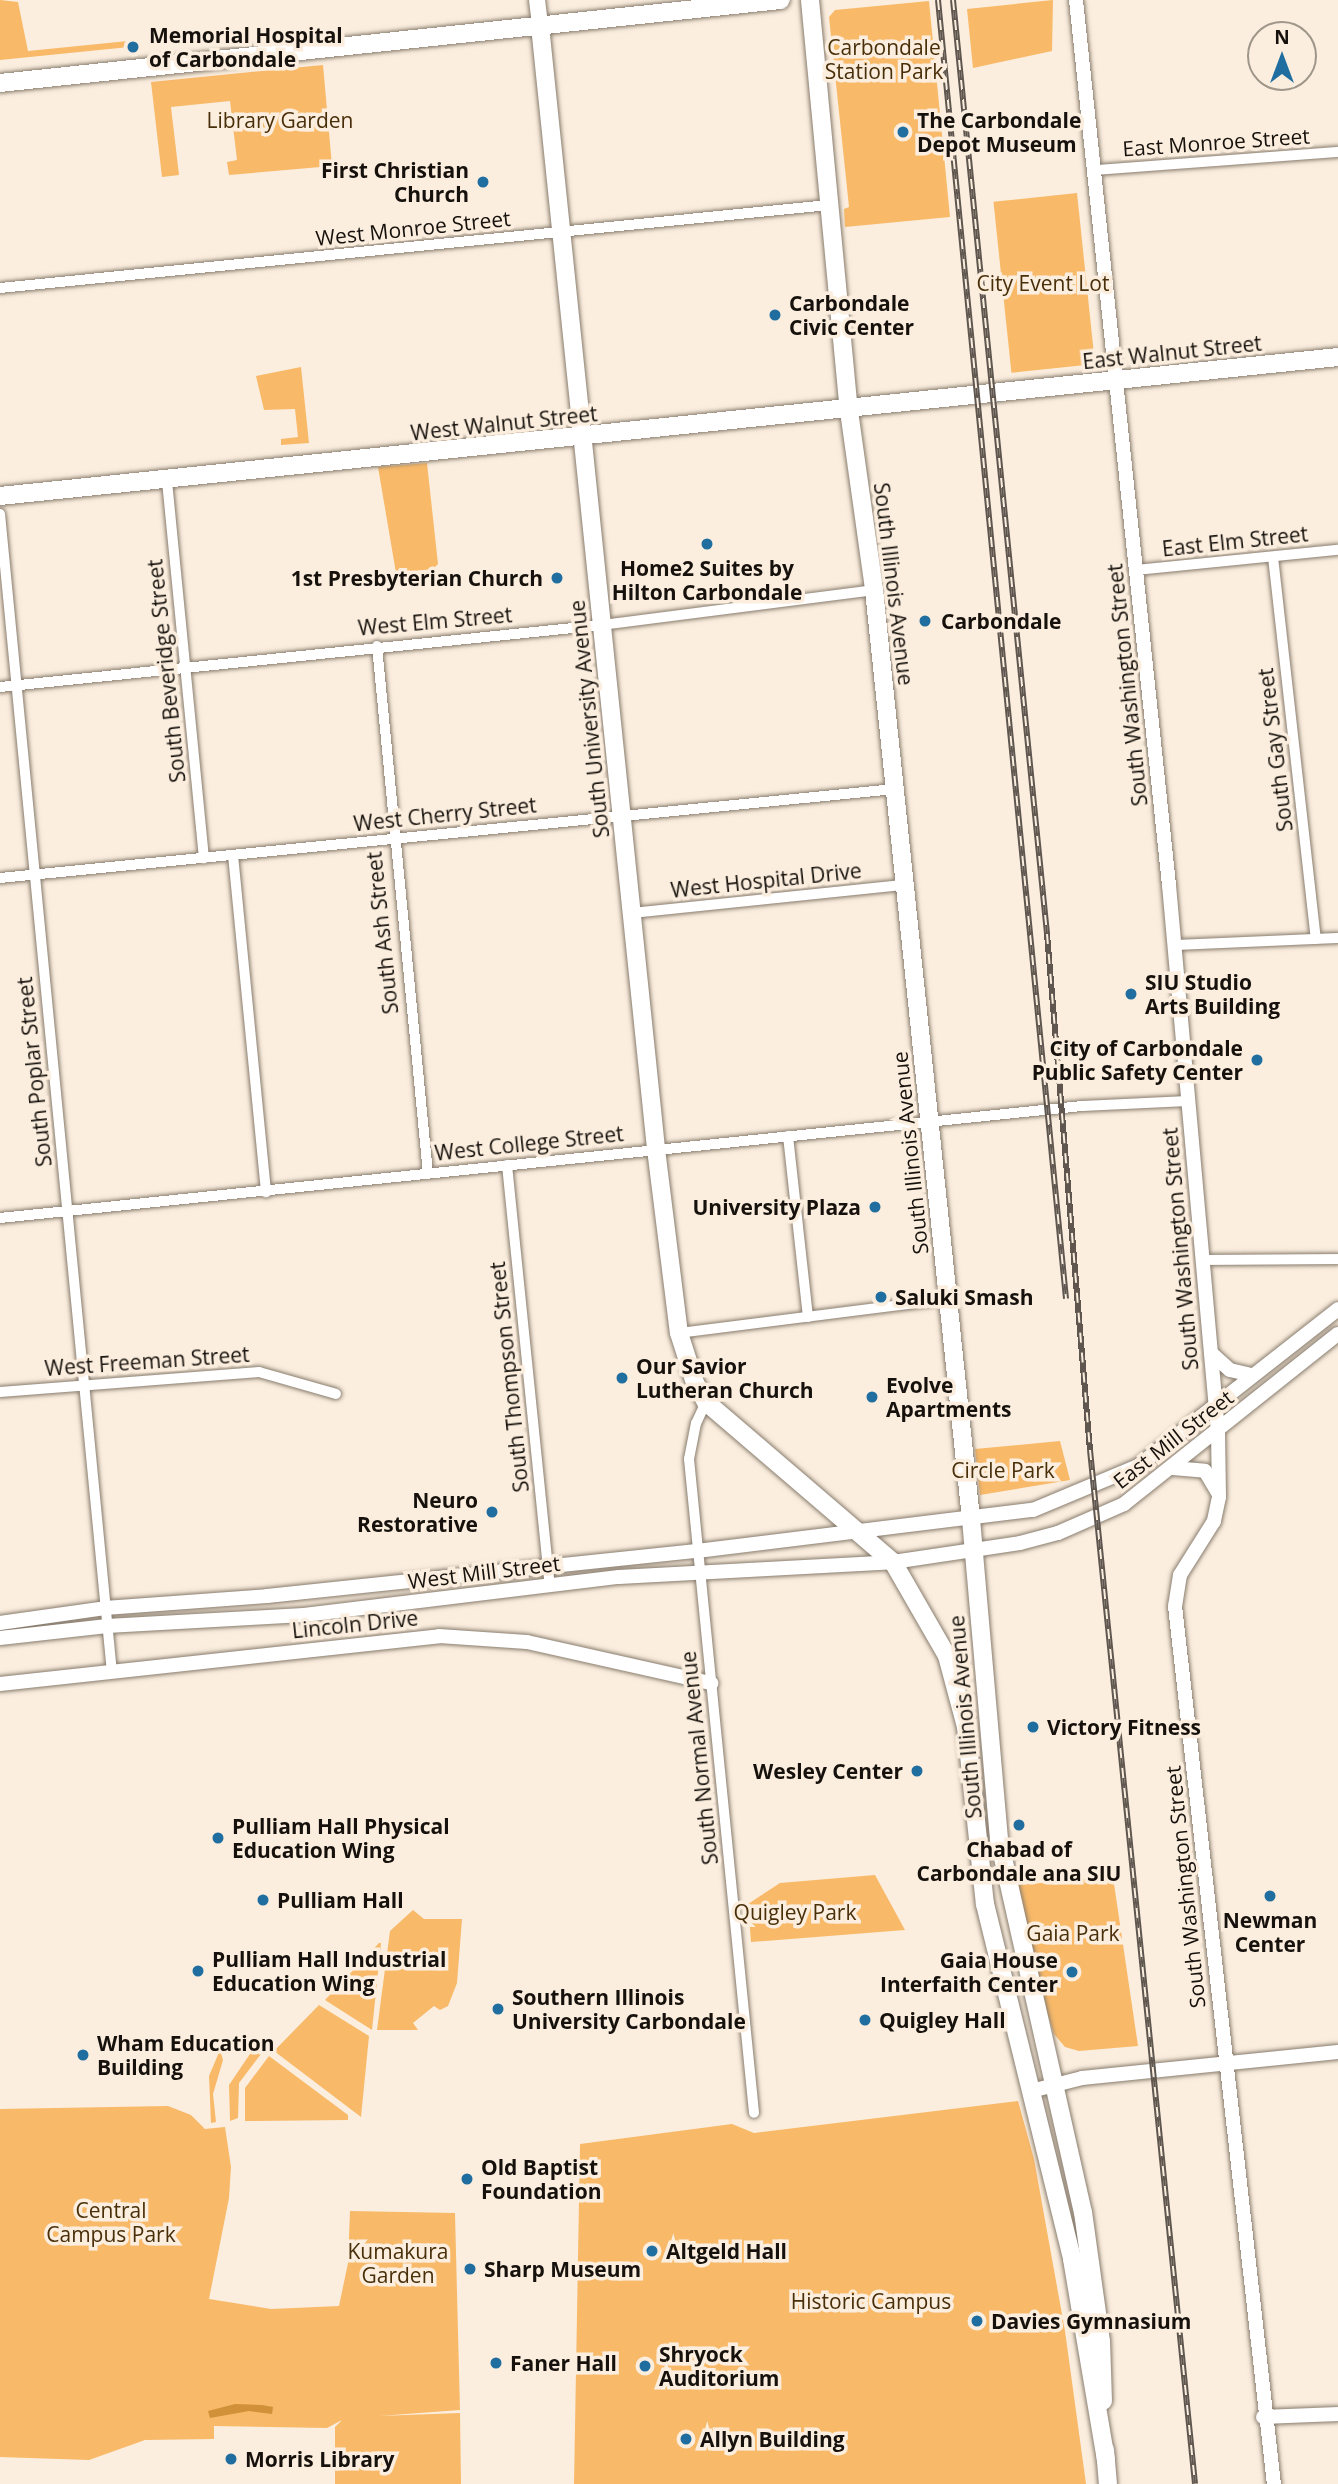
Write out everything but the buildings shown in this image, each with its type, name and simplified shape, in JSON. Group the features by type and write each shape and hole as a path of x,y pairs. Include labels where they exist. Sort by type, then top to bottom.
{"highway":[{"path":"0,83 781,0"},
{"name":"South Illinois Avenue","path":"810,0 849,411 874,590 971,1519 1001,1851 1055,2085 1094,2283 1108,2484"},
{"name":"South University Avenue","path":"540,26 656,1149 680,1333 695,1382 706,1402"},
{"name":"East Walnut Street","path":"1012,392 1338,357"},
{"name":"West Walnut Street","path":"0,496 849,411 1012,392"},
{"name":"South Illinois Avenue","path":"706,1402 862,1531 893,1562 930,1620 958,1693 967,1727 985,1904 1072,2259 1106,2461"}],"main road":[{"path":"537,0 540,26"}],"street":[{"name":"South Washington Street","path":"1076,0 1096,170 1175,945 1218,1432 1219,1497 1214,1521 1180,1575 1175,1606 1263,2417 1274,2484"},
{"name":"East Monroe Street","path":"1096,170 1338,152"},
{"name":"West Monroe Street","path":"0,288 829,205"},
{"name":"South Beveridge Street","path":"167,481 204,858"},
{"name":"South Poplar Street","path":"0,514 112,1672"},
{"name":"East Elm Street","path":"1136,570 1338,550"},
{"name":"South Gay Street","path":"1273,557 1316,939"},
{"name":"West Elm Street","path":"0,687 377,646 602,625 874,590"},
{"name":"South Ash Street","path":"377,646 392,839 428,1174"},
{"name":"West Cherry Street","path":"0,878 621,814 895,789"},
{"path":"233,855 266,1192"},
{"name":"West Hospital Drive","path":"632,913 905,885"},
{"path":"1175,945 1338,938"},
{"name":"West College Street","path":"0,1218 1062,1108 1188,1101"},
{"path":"788,1136 808,1317"},
{"name":"South Thompson Street","path":"507,1165 550,1585"},
{"path":"1204,1260 1338,1259"},
{"path":"680,1333 948,1299"},
{"name":"East Mill Street","path":"971,1519 1033,1510 1112,1480 1167,1446 1214,1404 1338,1309"},
{"name":"East Mill Street","path":"974,1552 1058,1533 1124,1504 1173,1468 1338,1334"},
{"path":"1211,1353 1230,1370 1251,1375"},
{"name":"West Freeman Street","path":"0,1392 83,1383 259,1372 336,1394"},
{"name":"South Normal Avenue","path":"706,1402 696,1423 689,1459 754,2113"},
{"path":"1173,1468 1205,1471 1219,1497"},
{"name":"West Mill Street","path":"0,1623 105,1608 697,1551 971,1519"},
{"name":"West Mill Street","path":"0,1638 107,1626 304,1615 550,1585 700,1571 893,1562 974,1552"},
{"name":"Lincoln Drive","path":"0,1684 439,1636 527,1642 711,1683"},
{"path":"1031,2091 1082,2078 1338,2052"},
{"path":"1263,2417 1338,2414"}],"green space":[{"path":"0,0 18,2 28,51 128,41 129,47 0,60"},
{"path":"1053,0 1052,51 973,68 967,9"},
{"name":"Carbondale Station Park","path":"929,1 950,217 845,227 844,209 849,207 829,17 835,10"},
{"name":"Library Garden","path":"323,65 332,166 229,175 227,162 237,160 230,101 171,107 179,175 162,177 151,82"},
{"name":"City Event Lot","path":"1077,193 1095,364 1011,373 993,202"},
{"path":"301,367 309,443 281,445 281,439 298,437 295,409 264,410 256,376"},
{"path":"427,463 438,564 433,569 396,573 378,467"},
{"name":"Circle Park","path":"1060,1441 1070,1480 980,1495 975,1449"},
{"name":"Quigley Park","path":"875,1875 905,1930 751,1942 748,1904 780,1883"},
{"name":"Gaia Park","path":"1113,1877 1138,2046 1079,2051 1065,2047 1054,2034 1032,1964 1017,1885"},
{"path":"413,1910 424,1919 462,1919 457,1983 448,2006 440,2010 434,2006 413,2023 418,2030 377,2030 390,1931"},
{"path":"381,1943 372,2030 325,2000"},
{"path":"319,2005 369,2036 361,2117 274,2051"},
{"path":"254,2048 261,2054 239,2083 238,2118 230,2121 229,2085"},
{"path":"220,2050 223,2060 213,2094 216,2122 211,2123 209,2076"},
{"path":"269,2056 348,2115 348,2120 245,2121 245,2088"},
{"name":"Historic Campus","path":"1018,2101 1034,2159 1065,2331 1086,2484 574,2484 580,2144 732,2124 754,2133"},
{"name":"Central Campus Park","path":"168,2106 191,2115 205,2129 225,2127 231,2167 229,2198 209,2299 271,2309 339,2306 348,2263 350,2211 455,2213 460,2410 379,2416 460,2413 461,2484 335,2484 335,2427 342,2420 327,2428 214,2426 214,2439 145,2440 89,2460 0,2457 0,2109"}],"shaded area":[{"path":"235,2404 273,2407 272,2414 249,2411 210,2418 208,2411"}],"railway":[{"path":"938,0 1066,1299"},
{"path":"953,0 1047,934 1090,1450 1195,2484"}],"place":[{"name":"Memorial Hospital of Carbondale","path":"133,47"},
{"name":"The Carbondale Depot Museum","path":"903,132"},
{"name":"First Christian Church","path":"483,182"},
{"name":"Carbondale Civic Center","path":"775,315"},
{"name":"Home2 Suites by Hilton Carbondale","path":"707,544"},
{"name":"1st Presbyterian Church","path":"557,578"},
{"name":"Carbondale","path":"925,621"},
{"name":"SIU Studio Arts Building","path":"1131,994"},
{"name":"City of Carbondale Public Safety Center","path":"1257,1060"},
{"name":"University Plaza","path":"875,1207"},
{"name":"Saluki Smash","path":"881,1297"},
{"name":"Our Savior Lutheran Church","path":"622,1378"},
{"name":"Evolve Apartments","path":"872,1397"},
{"name":"Neuro Restorative","path":"492,1512"},
{"name":"Victory Fitness","path":"1033,1727"},
{"name":"Wesley Center","path":"917,1771"},
{"name":"Chabad of Carbondale ana SIU","path":"1019,1825"},
{"name":"Pulliam Hall Physical Education Wing","path":"218,1838"},
{"name":"Newman Center","path":"1270,1896"},
{"name":"Pulliam Hall","path":"263,1900"},
{"name":"Pulliam Hall Industrial Education Wing","path":"198,1971"},
{"name":"Gaia House Interfaith Center","path":"1072,1972"},
{"name":"Southern Illinois University Carbondale","path":"498,2009"},
{"name":"Quigley Hall","path":"865,2020"},
{"name":"Wham Education Building","path":"83,2055"},
{"name":"Old Baptist Foundation","path":"467,2179"},
{"name":"Altgeld Hall","path":"652,2251"},
{"name":"Sharp Museum","path":"470,2269"},
{"name":"Davies Gymnasium","path":"977,2321"},
{"name":"Faner Hall","path":"496,2363"},
{"name":"Shryock Auditorium","path":"645,2366"},
{"name":"Allyn Building","path":"686,2439"},
{"name":"Morris Library","path":"231,2459"}],"park label":[{"name":"Kumakura Garden","path":"398,2263"}]}
